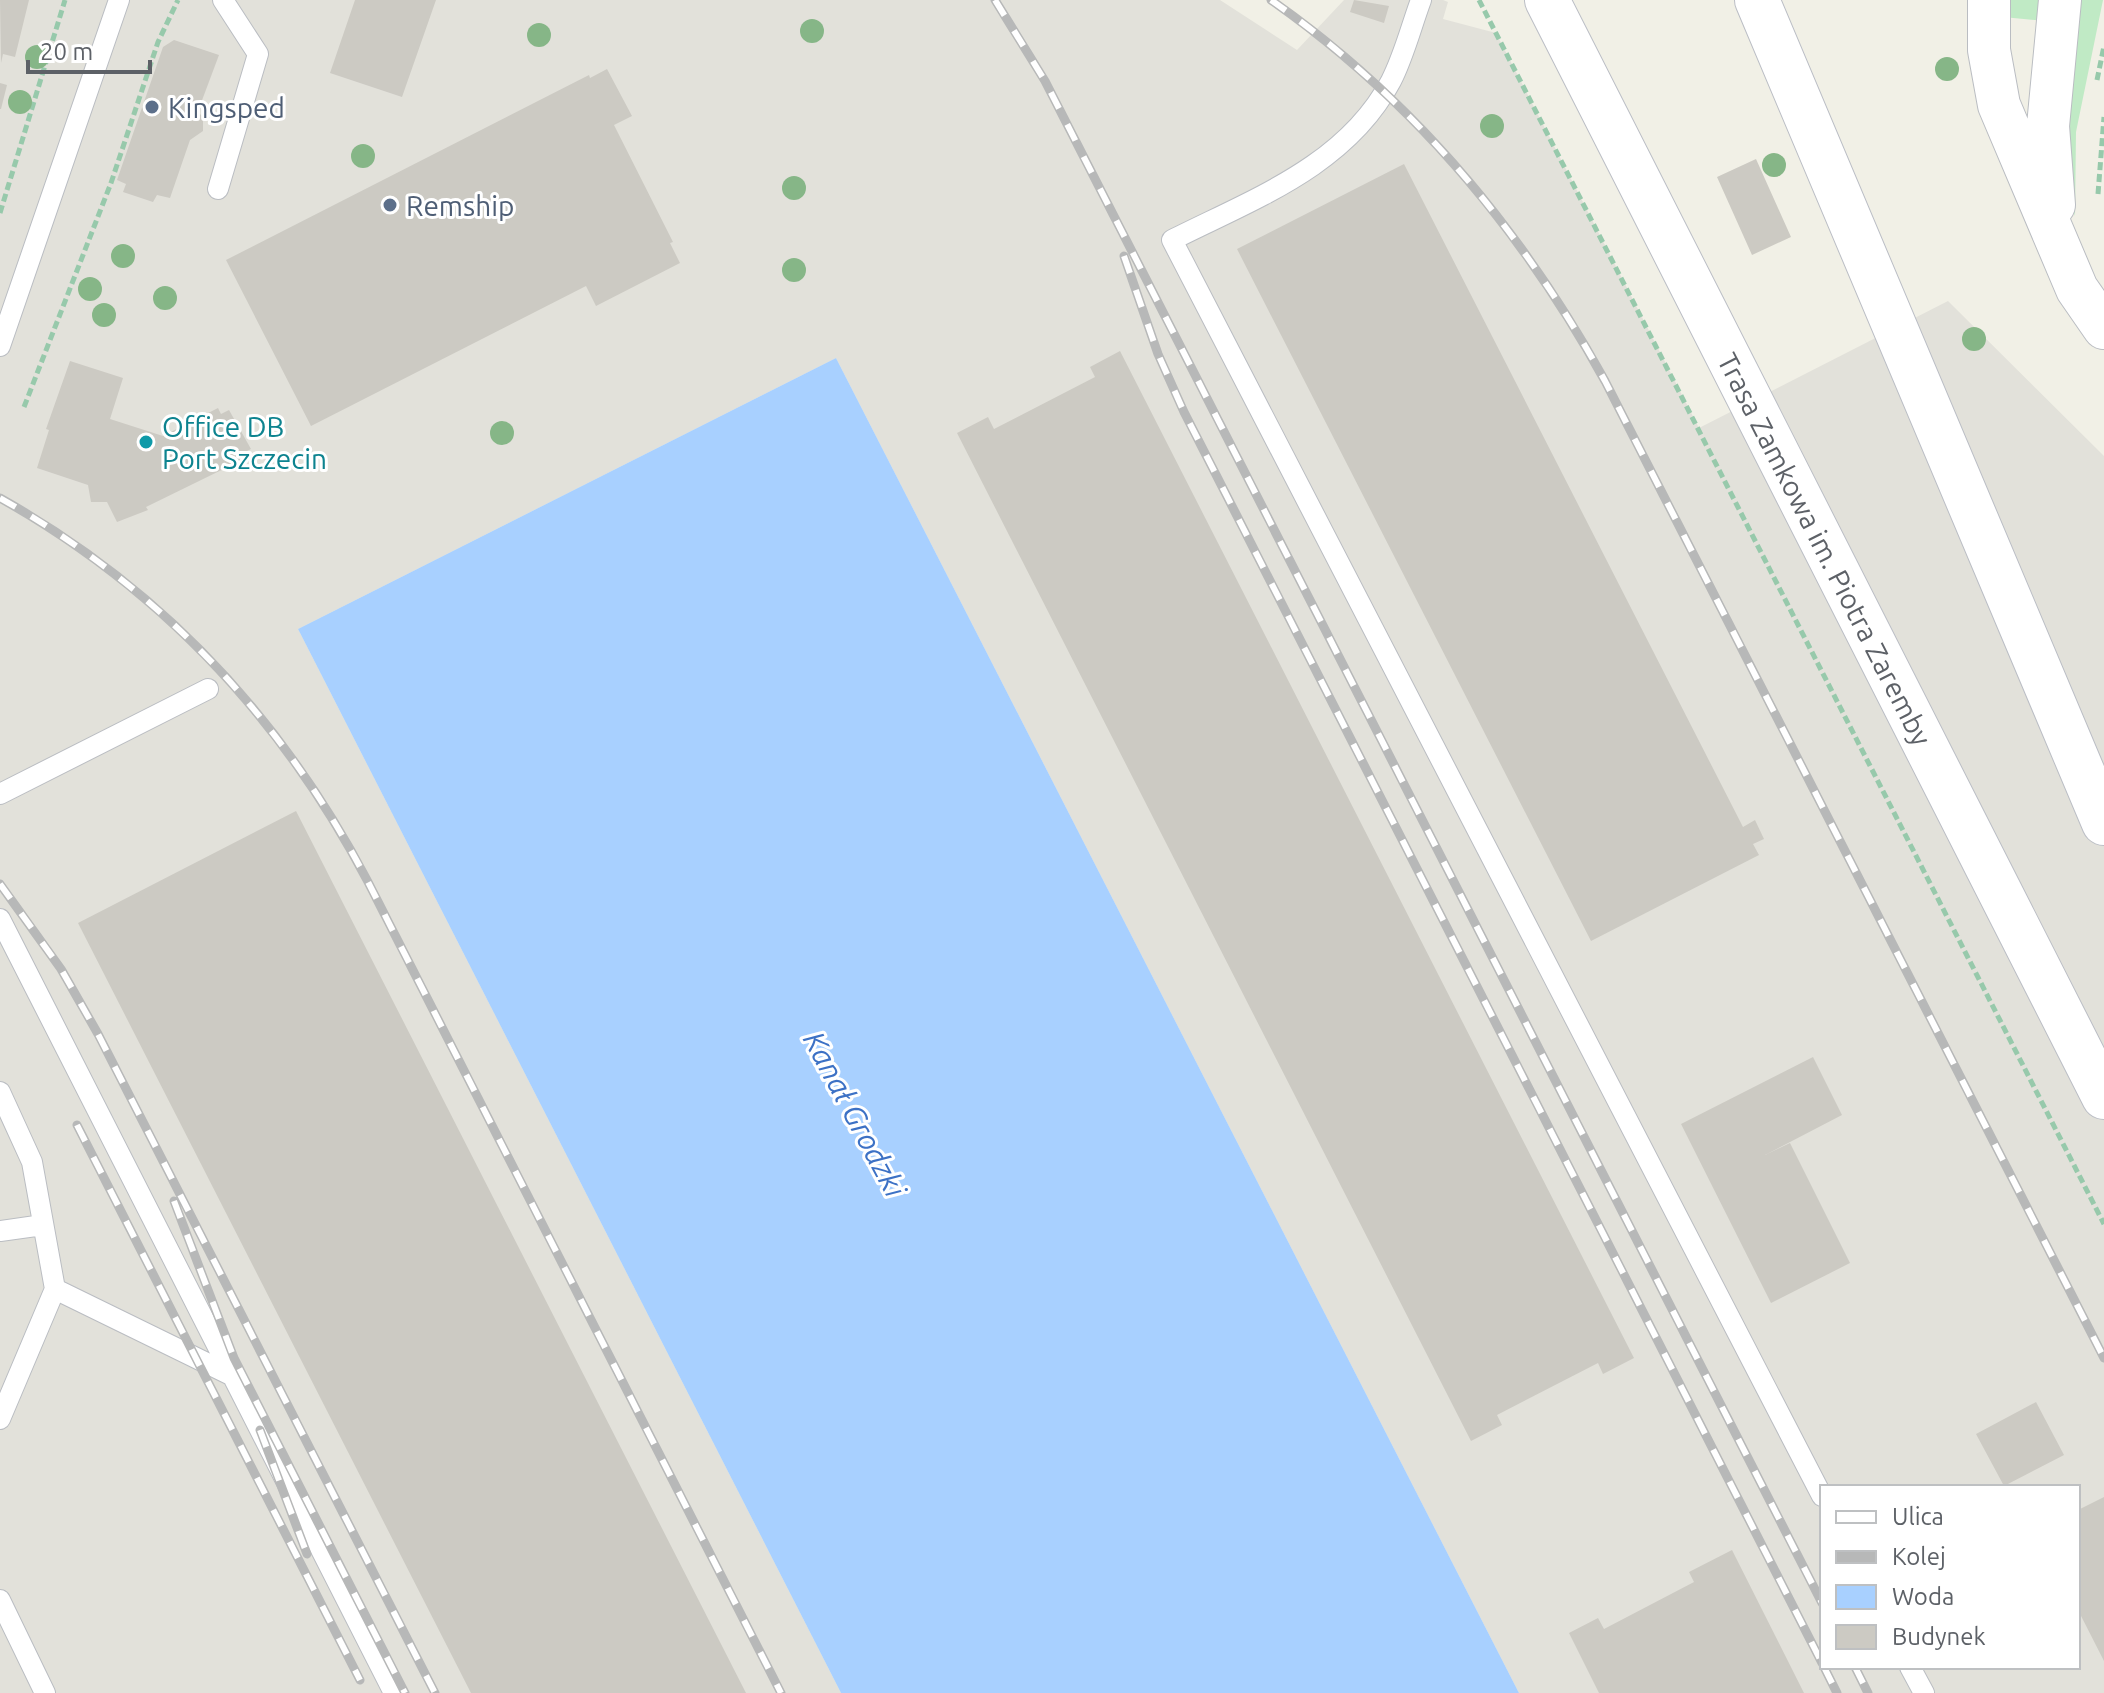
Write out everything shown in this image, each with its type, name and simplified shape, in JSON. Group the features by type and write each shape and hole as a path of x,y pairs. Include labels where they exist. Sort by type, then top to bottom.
{"main road":[{"name":"Trasa Zamkowa im. Piotra Zaremby","path":"1547,0 2104,1097"},
{"path":"1757,0 2104,823"}],"street":[{"path":"1989,0 1989,50 1999,105 2070,273 2104,328"},
{"path":"2060,0 2048,147 2070,273"}],"lane":[{"path":"0,346 119,0"},
{"path":"218,189 258,54 223,0"},
{"path":"1421,0 1391,80 1374,109 1348,139 1300,176 1172,240 1820,1492"},
{"path":"0,794 208,689"},
{"path":"0,919 394,1693"},
{"path":"0,1092 32,1162 55,1289 0,1419"},
{"path":"0,1231 43,1225"},
{"path":"55,1289 233,1376"},
{"path":"0,1600 45,1693"},
{"path":"1911,1669 1924,1693"}],"path":[{"path":"0,213 65,0"},
{"path":"24,407 111,183 158,42 178,0"},
{"path":"1479,0 2104,1224"},
{"path":"2097,207 2104,117"}],"shaded area":[{"path":"0,0 1220,0 1297,50 1344,0 1443,0 1448,2 1443,19 1496,33 1699,428 1948,301 2104,456 2104,1693 1519,1693 836,358 298,629 841,1693 0,1693"}],"green space":[{"path":"2003,0 2046,0 2045,21 2003,17"},
{"path":"2078,0 2103,0 2076,132 2075,216 2063,168"}],"water":[{"name":"Kanał Grodzki","path":"836,358 1519,1693 841,1693 298,629"}],"building":[{"path":"0,0 29,0 15,57 3,54 1,63"},
{"path":"355,0 436,0 402,97 330,73"},
{"path":"1354,0 1389,6 1384,23 1350,12"},
{"path":"174,40 219,55 198,111 203,118 203,131 190,140 170,198 157,195 153,202 123,192 126,184 117,180 163,47"},
{"path":"607,69 632,116 614,125 673,242 670,243 680,263 596,306 586,286 311,426 226,260 589,75 590,78"},
{"path":"0,83 7,85 1,109 0,109"},
{"path":"1756,159 1791,237 1752,255 1717,177"},
{"path":"1404,164 1743,827 1755,820 1764,839 1753,844 1759,855 1591,941 1237,249"},
{"path":"1120,351 1634,1358 1603,1374 1598,1363 1497,1415 1502,1425 1471,1441 957,433 988,417 994,429 1095,377 1090,367"},
{"name":"Office DB Port Szczecin","path":"70,361 123,378 110,419 163,436 218,408 221,414 229,410 251,449 241,454 244,459 146,507 148,510 117,522 107,502 91,502 88,485 37,468 49,430 46,429"},
{"path":"296,811 746,1693 471,1693 78,923"},
{"path":"1813,1057 1842,1115 1765,1155 1790,1143 1850,1263 1771,1303 1681,1124"},
{"path":"2036,1402 2064,1455 2003,1485 1976,1434"},
{"path":"2104,1497 2104,1661 2080,1614 2080,1509"},
{"path":"1732,1550 1804,1693 1599,1693 1569,1633 1598,1618 1604,1629 1694,1582 1689,1572"}],"railway":[{"path":"995,0 1045,81 1820,1599"},
{"path":"1271,0 1371,80 1417,124 1500,220 1573,325 1605,381 2104,1358"},
{"path":"1124,256 1158,354 1184,412 1820,1659"},
{"path":"0,498 113,573 212,662 256,712 333,821 367,880 781,1693"},
{"path":"0,884 61,969 98,1034 435,1693"},
{"path":"77,1125 360,1680"},
{"path":"174,1201 234,1358 405,1693"},
{"path":"260,1430 307,1554"},
{"path":"1825,1669 1837,1693"},
{"path":"1856,1669 1868,1693"}],"place":[{"name":"Kingsped","path":"152,107"},
{"name":"Remship","path":"390,205"},
{"name":"Office DB Port Szczecin","path":"146,442"}]}
